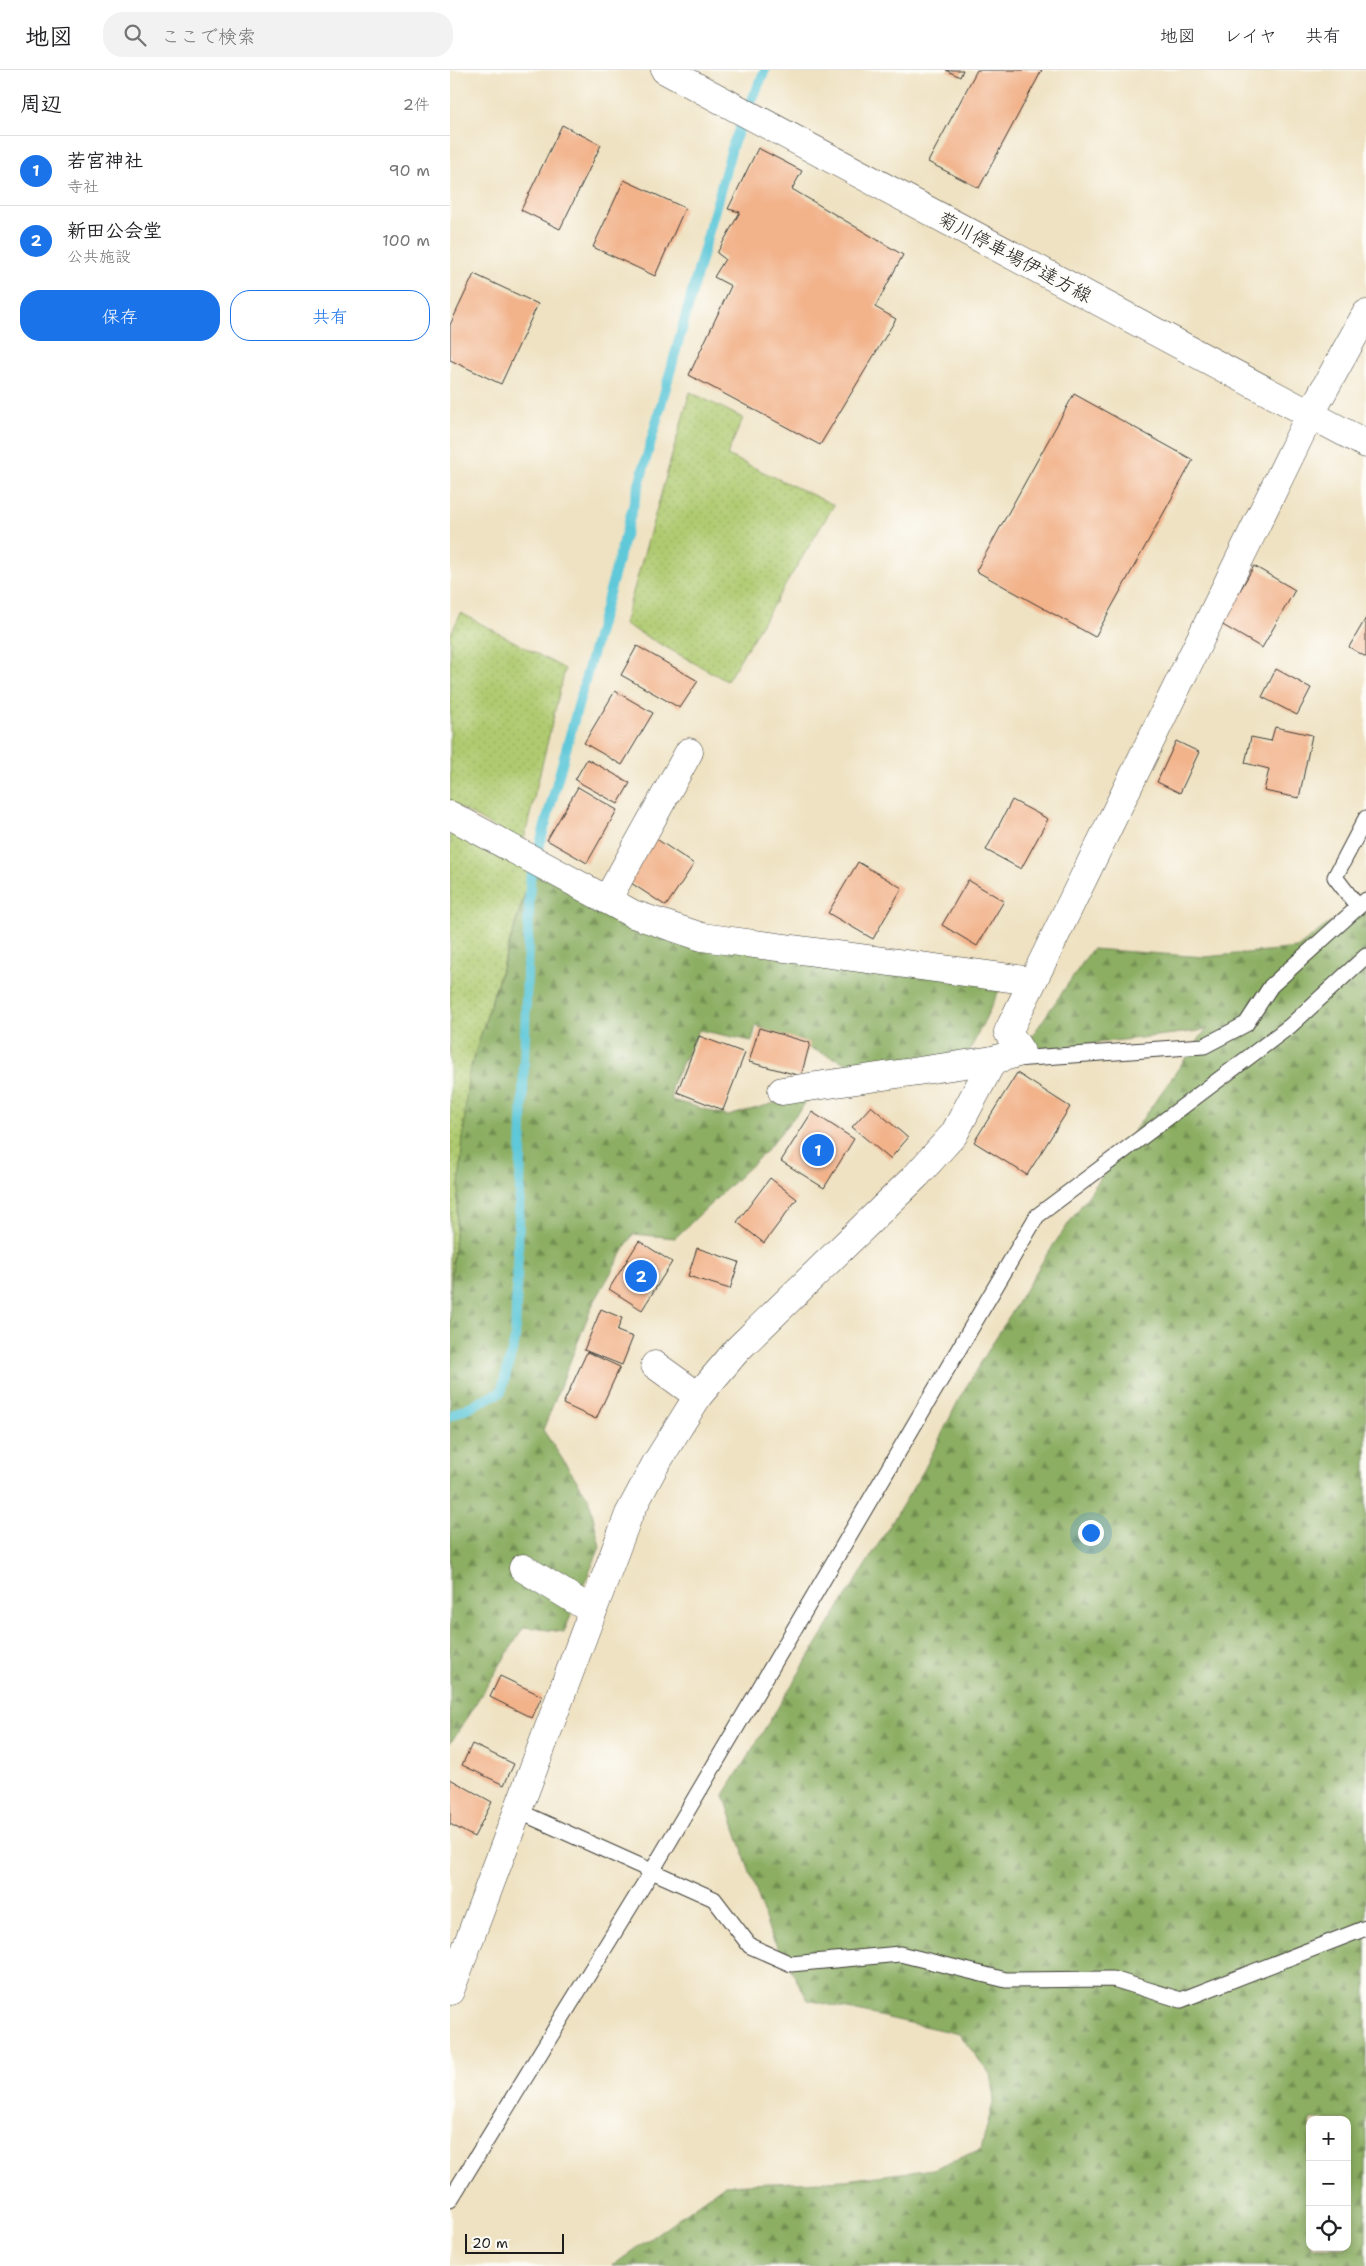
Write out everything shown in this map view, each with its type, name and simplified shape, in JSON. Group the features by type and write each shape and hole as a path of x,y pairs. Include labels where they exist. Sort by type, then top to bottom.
{"street":[{"name":"菊川停車場伊達方線","path":"665,70 1366,444"},
{"path":"782,1091 993,1060 1021,1052 1008,1032 1310,415 1366,314"},
{"path":"607,900 689,752"},
{"path":"450,815 633,914 702,937 1032,981"},
{"path":"450,1990 629,1514 655,1465 698,1396 738,1350 917,1176 954,1134 993,1060"},
{"path":"654,1365 698,1396"},
{"path":"523,1568 593,1611"}],"lane":[{"path":"993,1060 1204,1046 1246,1024 1271,986 1362,904 1335,877 1366,818"},
{"path":"450,2200 652,1871 1037,1216 1290,1026 1366,956"},
{"path":"518,1811 714,1899 750,1946 791,1964 900,1954 1006,1980 1113,1979 1181,2000 1366,1928"}],"green space":[{"path":"690,392 743,418 727,455 834,505 727,681 624,624"},
{"path":"461,613 565,669 523,844 450,802 450,635"},
{"path":"450,817 536,857 468,1076 450,1297"},
{"path":"532,860 633,914 1000,989 968,1054 866,1071 756,1026 752,1041 699,1030 671,1086 672,1100 728,1116 815,1092 764,1153 675,1238 633,1234 592,1306 543,1430 589,1499 600,1547 564,1632 524,1627 450,1744 450,1297 468,1076 530,880"},
{"path":"1366,895 1366,2266 612,2266 724,2185 845,2180 933,2169 981,2149 994,2099 990,2074 959,2034 808,2000 770,1933 724,1795 924,1470 960,1397 1047,1254 1207,1028 1199,1031 1021,1052 1092,949 1205,957 1297,948"}],"building":[{"path":"946,70 963,70 960,77"},
{"path":"977,70 1042,70 979,188 928,162"},
{"path":"562,125 601,145 560,229 521,210"},
{"path":"758,148 802,171 792,189 903,255 875,307 896,319 820,445 689,375 731,286 714,277 725,259 717,253 740,212 728,209"},
{"path":"624,180 685,208 655,276 593,247"},
{"path":"474,274 538,304 501,384 450,360 450,325"},
{"path":"1074,394 1193,460 1095,637 976,571"},
{"path":"1254,566 1295,590 1262,648 1221,624"},
{"path":"1366,618 1366,657 1349,647"},
{"path":"637,646 698,681 680,708 621,675"},
{"path":"1276,669 1311,688 1297,715 1262,697"},
{"path":"615,691 653,713 622,765 584,743"},
{"path":"1275,727 1312,735 1299,798 1264,791 1269,769 1245,763 1251,737 1271,741"},
{"path":"1176,741 1199,752 1180,793 1157,782"},
{"path":"587,759 630,783 618,804 575,780"},
{"path":"578,787 617,810 587,863 547,840"},
{"path":"1012,800 1048,819 1021,869 986,850"},
{"path":"655,838 694,864 666,906 628,881"},
{"path":"858,862 902,888 873,939 828,913"},
{"path":"968,880 1004,901 977,946 942,925"},
{"path":"759,1028 810,1043 801,1076 749,1062"},
{"path":"699,1036 745,1053 723,1110 677,1092"},
{"path":"1017,1073 1070,1107 1027,1175 974,1142"},
{"path":"871,1106 908,1138 890,1159 852,1127"},
{"path":"812,1112 854,1139 824,1188 781,1161"},
{"path":"770,1178 797,1199 764,1243 737,1222"},
{"path":"639,1241 672,1262 642,1310 609,1289"},
{"path":"697,1248 739,1262 730,1289 688,1276"},
{"path":"601,1309 622,1318 617,1331 633,1337 622,1365 584,1350"},
{"path":"587,1352 620,1367 596,1419 563,1404"},
{"path":"500,1676 542,1696 532,1718 490,1697"},
{"path":"472,1744 514,1764 504,1785 462,1765"},
{"path":"450,1779 492,1802 474,1837 450,1824"}],"waterway":[{"path":"450,1416 501,1392 515,1340 530,880 733,144 765,70"}],"place":[{"name":"若宮神社","path":"818,1150"},
{"name":"新田公会堂","path":"641,1276"}]}
